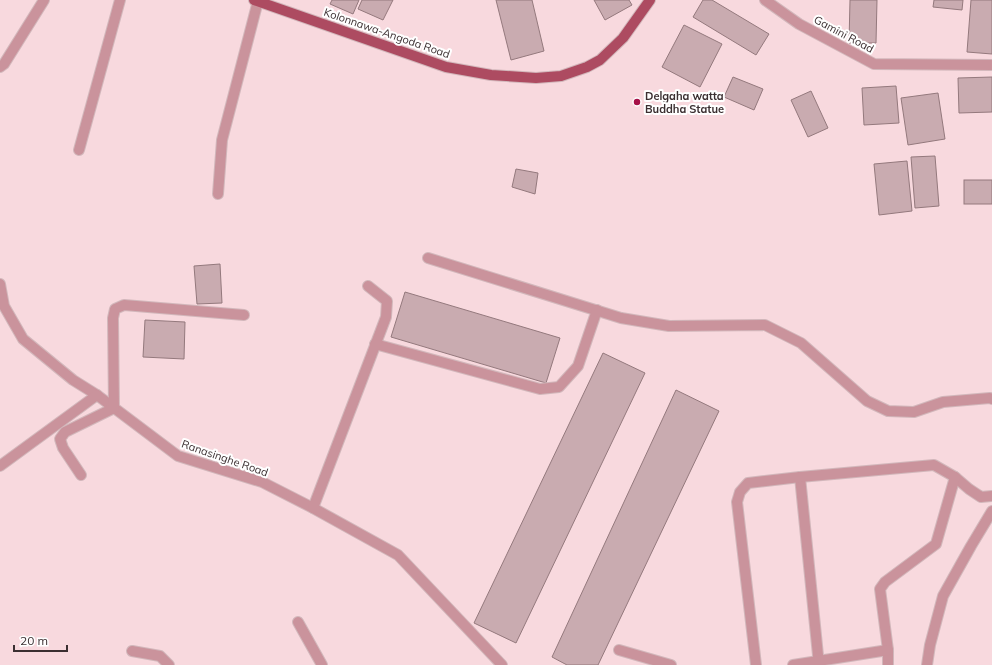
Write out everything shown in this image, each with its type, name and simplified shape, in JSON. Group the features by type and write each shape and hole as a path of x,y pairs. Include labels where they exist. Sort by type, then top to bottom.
{"main road":[{"name":"Kolonnawa-Angoda Road","path":"256,1 446,67 491,75 536,78 561,76 600,60 623,38 650,0"}],"street":[{"path":"0,67 4,64 44,0"},
{"path":"79,150 120,0"},
{"name":"Gamini Road","path":"765,0 799,24 874,64 992,65"},
{"path":"218,194 222,140 256,1"},
{"path":"428,258 621,318 669,326 764,325 801,343 867,401 888,411 914,412 943,402 992,399"},
{"name":"Ranasinghe Road","path":"0,284 4,306 23,339 73,380 97,395 178,456 262,482 313,508 398,555 502,665"},
{"path":"313,508 386,316 387,301 368,286"},
{"path":"81,476 63,448 60,439 65,432 114,408 113,318 115,309 124,305 244,315"},
{"path":"375,344 540,389 560,387 578,366 597,310"},
{"path":"0,466 97,395"},
{"path":"756,665 737,502 740,492 748,483 800,476 934,465 955,477 969,490 981,497 992,496"},
{"path":"800,476 819,663"},
{"path":"888,665 888,650 880,589 885,582 936,544 955,477"},
{"path":"927,665 930,646 943,596 992,511"},
{"path":"298,622 322,665"},
{"path":"619,650 671,665"},
{"path":"793,665 819,663 888,650"},
{"path":"132,651 160,656 169,665"}],"building":[{"path":"332,0 359,0 353,14 330,4"},
{"path":"362,0 393,0 383,20 358,9"},
{"path":"496,0 532,0 544,51 511,60"},
{"path":"594,0 629,0 632,5 605,20"},
{"path":"703,0 712,0 769,34 756,55 693,17"},
{"path":"850,0 877,0 876,43 849,43"},
{"path":"934,0 963,0 962,10 933,7"},
{"path":"971,0 992,0 992,54 967,52"},
{"path":"684,25 722,44 700,87 662,67"},
{"path":"733,77 763,89 754,110 724,97"},
{"path":"992,77 992,112 959,113 958,78"},
{"path":"896,86 899,123 864,125 862,88"},
{"path":"811,91 828,128 808,137 791,100"},
{"path":"938,93 945,139 908,145 901,98"},
{"path":"935,156 939,206 915,208 911,157"},
{"path":"907,161 912,211 879,215 874,164"},
{"path":"516,169 538,173 535,194 512,187"},
{"path":"964,180 992,180 992,204 964,204"},
{"path":"220,264 222,303 197,304 194,266"},
{"path":"405,292 560,338 546,383 391,337"},
{"path":"145,320 185,322 184,359 143,357"},
{"path":"603,353 645,373 516,643 474,623"},
{"path":"676,390 719,411 598,665 567,665 552,657"}],"place":[{"name":"Delgaha watta Buddha Statue","path":"637,102"}]}
